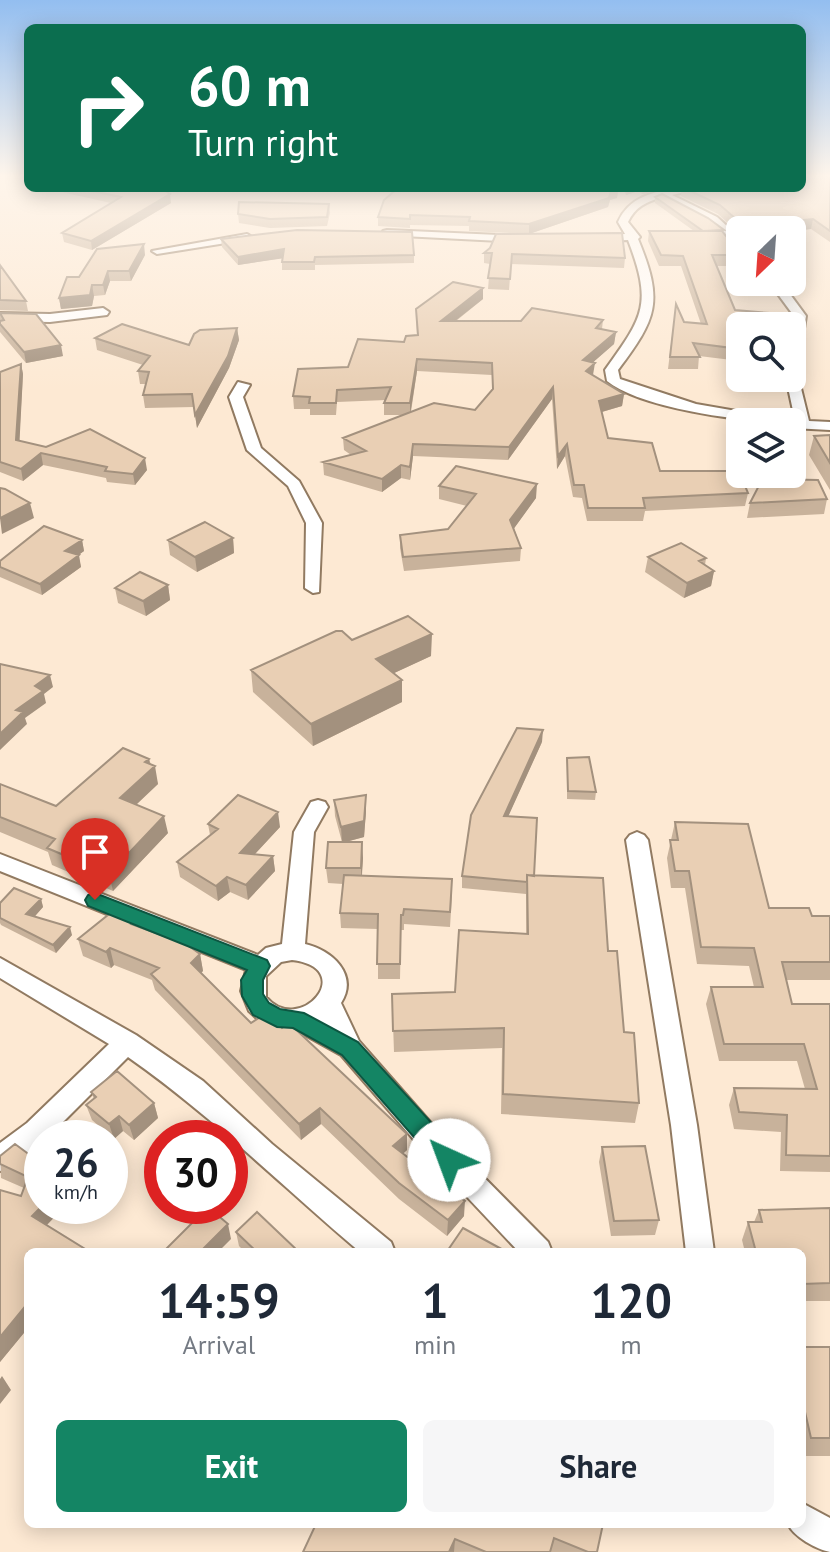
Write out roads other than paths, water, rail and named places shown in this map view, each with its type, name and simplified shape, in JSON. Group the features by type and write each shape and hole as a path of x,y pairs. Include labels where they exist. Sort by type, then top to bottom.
{"street":[{"path":"157,251 187,246"},
{"path":"638,246 647,277 650,308 646,322 611,370 614,381 641,393 726,413"},
{"path":"0,317 50,318 103,312"},
{"path":"243,385 236,397 254,450 294,484 314,523 313,588"},
{"path":"806,425 830,426"},
{"path":"293,951 304,832 318,807"},
{"path":"637,840 684,1125 699,1248"},
{"path":"0,862 260,966"},
{"path":"296,1020 315,1014 329,1003 337,988 335,973 326,960 311,952 293,951 274,956 260,966 252,980 252,996 261,1009 277,1018 296,1020 350,1048"},
{"path":"0,967 127,1042 194,1089 263,1153 376,1248"},
{"path":"329,1003 350,1048 430,1140 534,1248"},
{"path":"0,1159 36,1131 127,1042"},
{"path":"806,1522 830,1537"}]}
